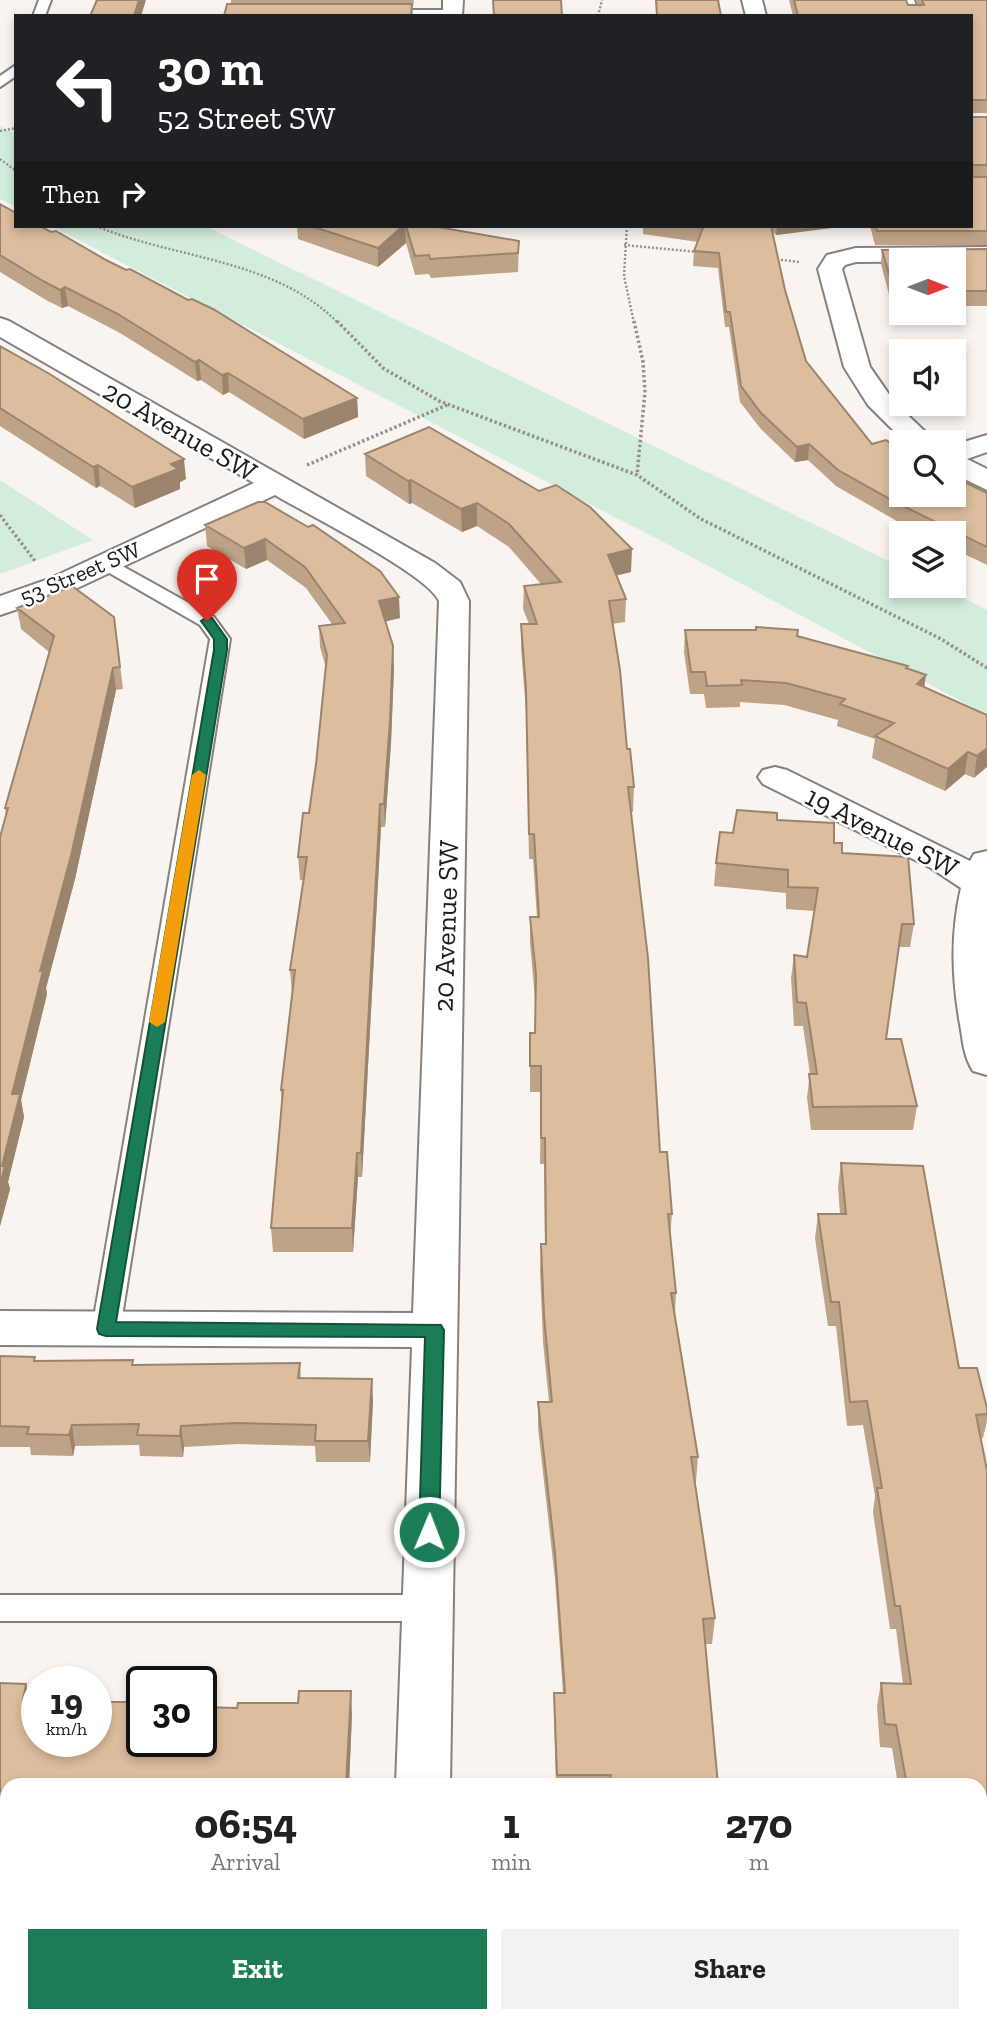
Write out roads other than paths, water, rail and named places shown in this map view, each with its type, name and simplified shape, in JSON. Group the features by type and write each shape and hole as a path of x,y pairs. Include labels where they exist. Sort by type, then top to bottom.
{"street":[{"path":"908,430 890,414 863,381 829,273 834,263 868,254 987,254"},
{"name":"20 Avenue SW","path":"0,327 287,476 438,578 449,588 454,601 423,1778"},
{"path":"966,450 987,443"},
{"path":"966,470 987,481"},
{"name":"53 Street SW","path":"0,606 60,585 287,476"},
{"name":"19 Avenue SW","path":"775,777 984,878"},
{"path":"984,878 972,914 968,951 975,1013 987,1062"},
{"path":"0,1328 434,1330"}],"lane":[{"path":"0,83 14,71"},
{"path":"106,563 207,621 220,639 106,1329"},
{"path":"0,1608 427,1608"}]}
